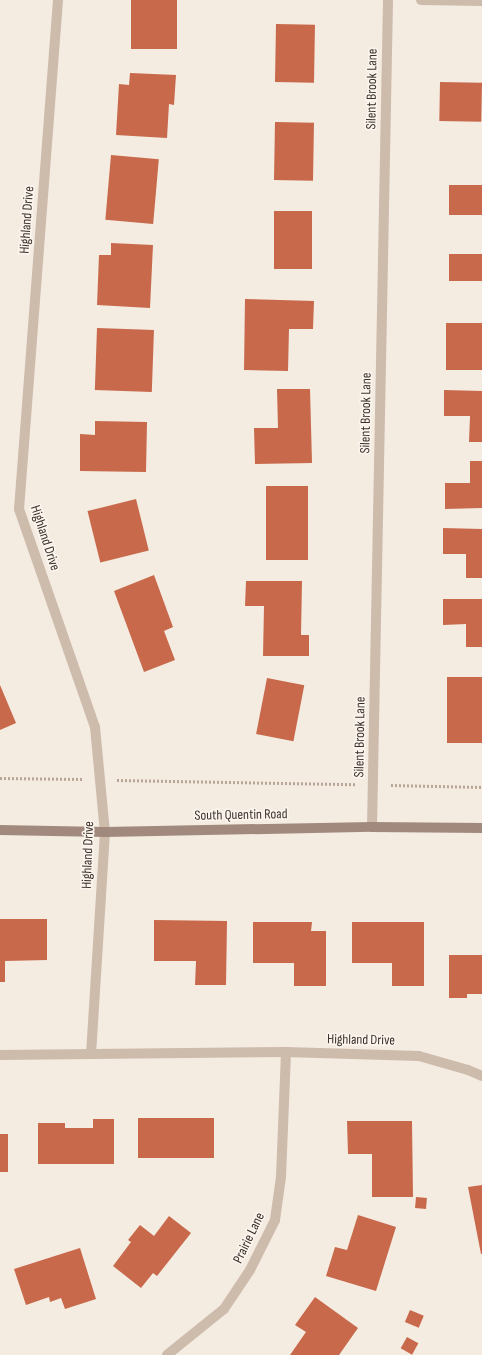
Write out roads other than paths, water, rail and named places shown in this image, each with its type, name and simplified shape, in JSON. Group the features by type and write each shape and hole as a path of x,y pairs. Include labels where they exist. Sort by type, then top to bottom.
{"main road":[{"name":"South Quentin Road","path":"0,830 105,832 372,827 482,828"}],"street":[{"name":"Highland Drive","path":"58,0 19,509 95,727 105,832 91,1053"},
{"name":"Silent Brook Lane","path":"372,827 388,0"},
{"path":"421,0 482,1"},
{"name":"Highland Drive","path":"0,1055 286,1052 419,1056 468,1070 482,1076"},
{"name":"Prairie Lane","path":"167,1355 224,1309 250,1270 275,1220 281,1177 286,1052"}]}
